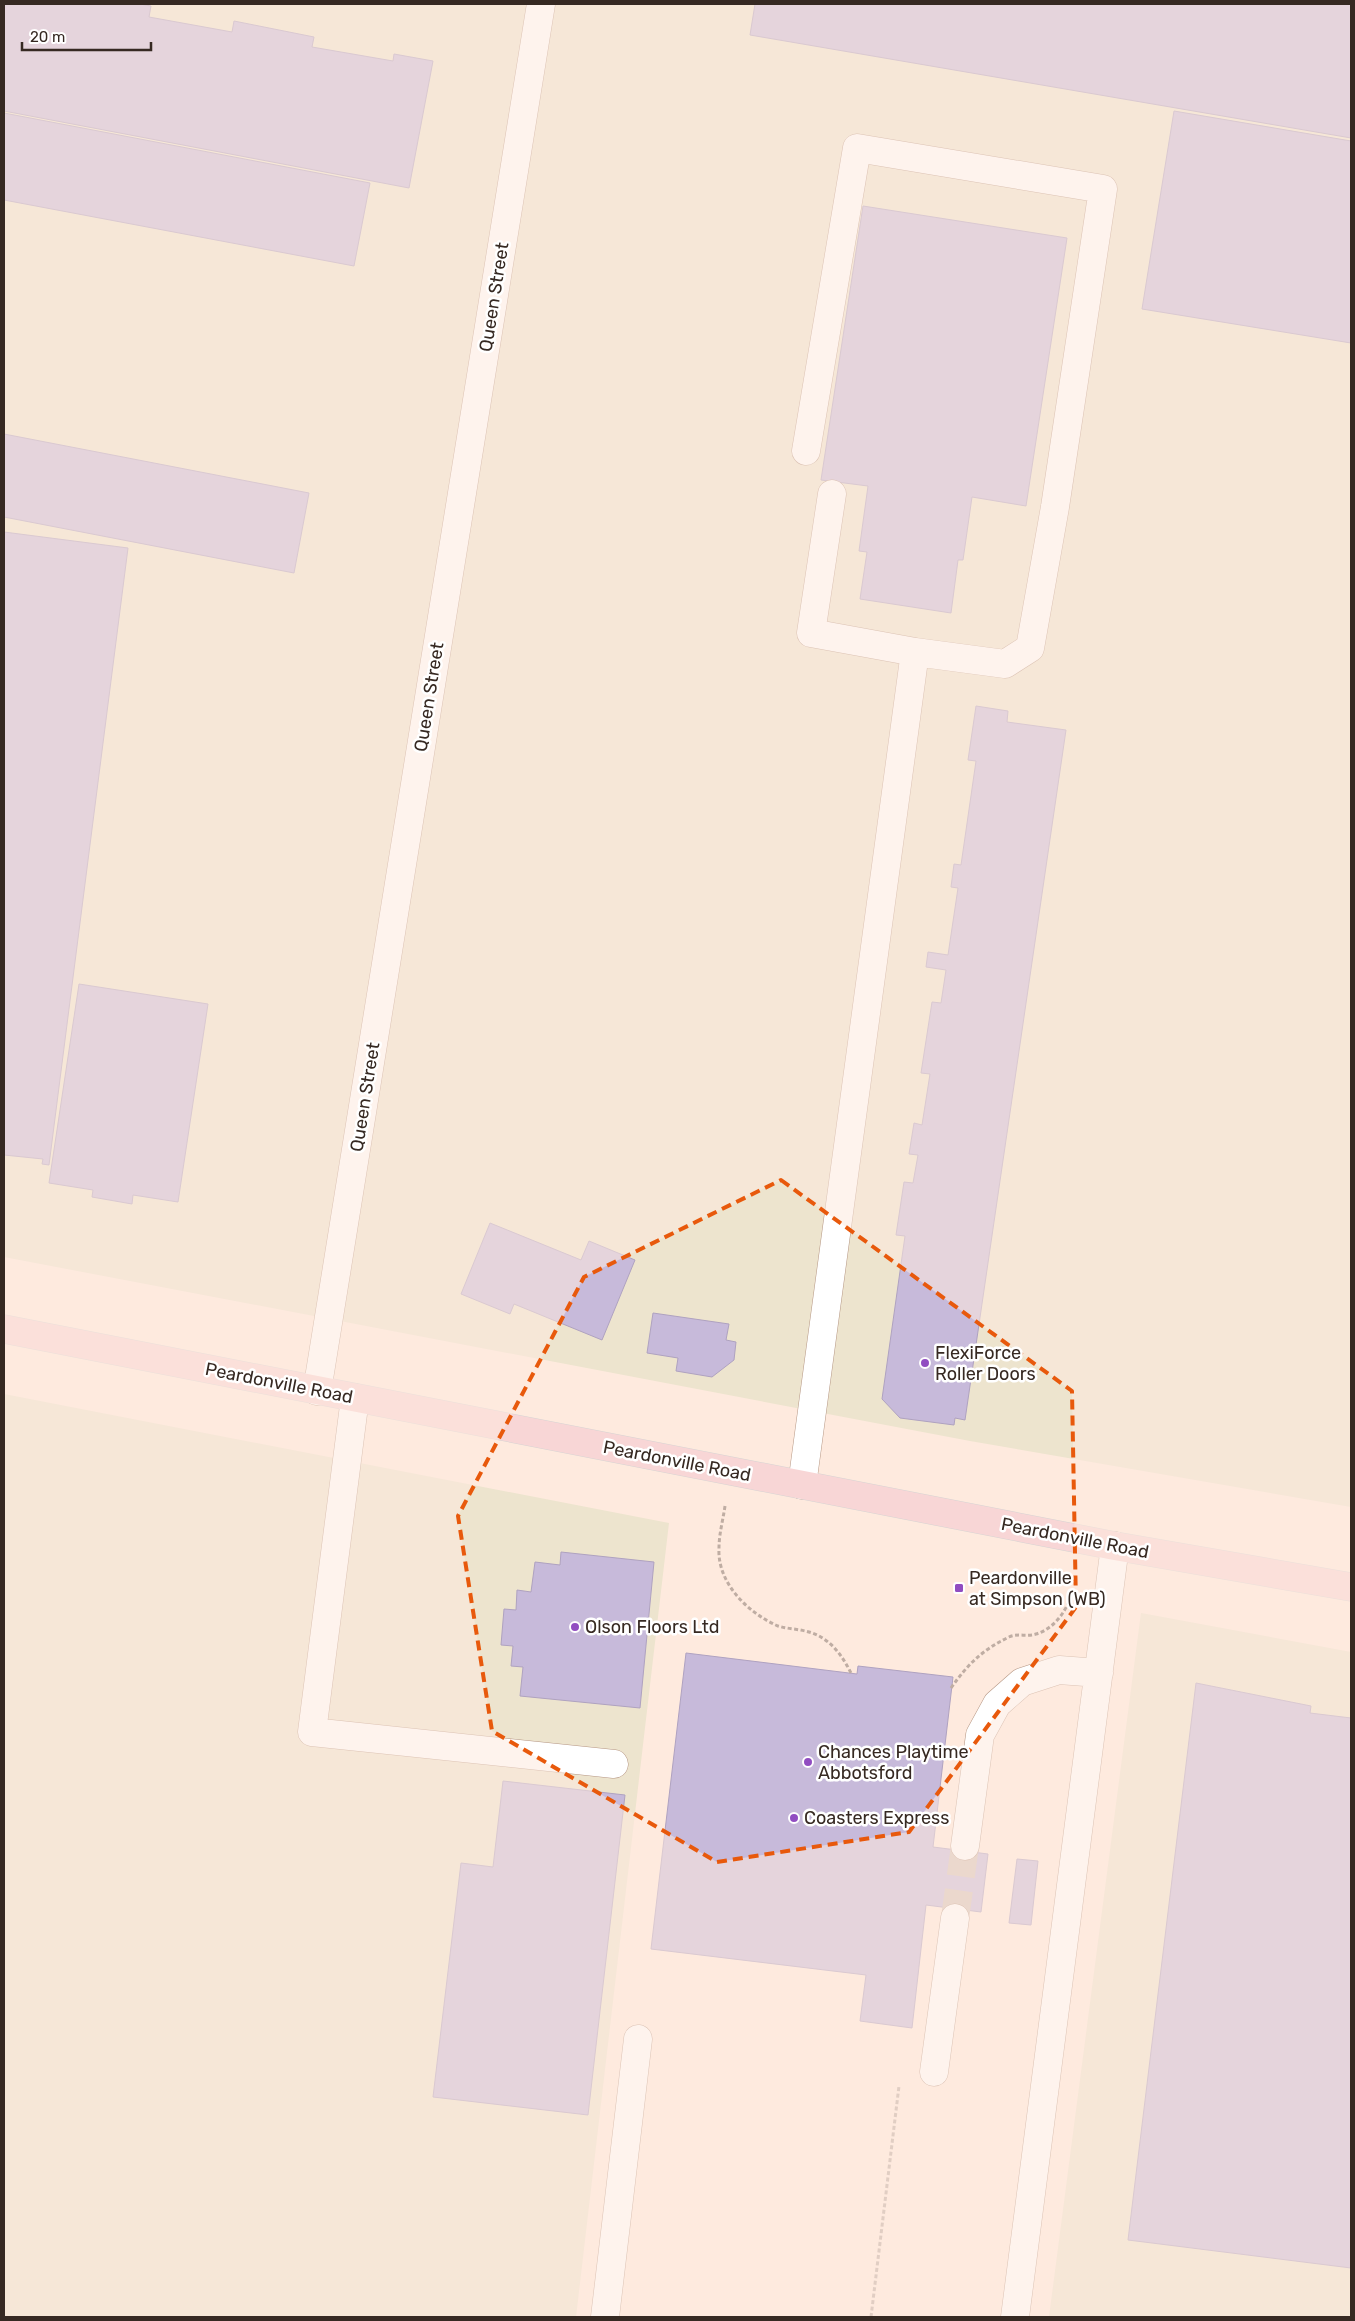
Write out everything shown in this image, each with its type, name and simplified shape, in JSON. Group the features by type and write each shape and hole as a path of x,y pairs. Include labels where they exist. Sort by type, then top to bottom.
{"main road":[{"name":"Peardonville Road","path":"4,1329 1115,1546 1351,1587"},
{"path":"1314,1581 1351,1577"}],"street":[{"name":"Queen Street","path":"317,1390 542,4"},
{"path":"806,451 857,148 1103,189 1055,507 1030,648 1005,664 915,652 811,632 832,494"},
{"path":"802,1485 915,652"},
{"path":"355,1398 312,1732 614,1764"},
{"path":"1016,2317 1115,1546"},
{"path":"965,1846 980,1735 998,1704 1022,1682 1059,1670 1099,1673"},
{"path":"934,2072 955,1918"},
{"path":"605,2317 638,2039"}],"path":[{"path":"731,1471 718,1548 721,1570 731,1588 762,1617 780,1626 810,1632 827,1641 842,1654 851,1673"},
{"path":"951,1688 968,1664 989,1648 1012,1636 1036,1634 1057,1621 1069,1600 1077,1538"},
{"path":"871,2317 900,2078"}],"highlighted area":[{"path":"781,1180 1072,1391 1076,1607 909,1832 717,1862 492,1731 458,1516 584,1277"}],"shaded area":[{"path":"4,4 1351,4 1351,1507 970,1441 4,1257"},
{"path":"4,1394 669,1523 576,2317 4,2317"},
{"path":"1141,1613 1351,1652 1351,2317 1049,2317"}],"building":[{"path":"4,4 140,4 151,6 149,17 232,32 234,21 314,37 312,47 393,61 394,54 433,61 409,188 4,111"},
{"path":"755,4 1351,4 1351,138 750,35"},
{"path":"1174,111 1351,141 1351,343 1142,309"},
{"path":"4,113 370,183 354,266 4,200"},
{"path":"863,206 1067,238 1026,506 972,497 963,560 958,560 951,613 860,599 867,552 859,551 868,486 821,480"},
{"path":"4,434 309,493 294,573 4,517"},
{"path":"4,532 128,548 49,1165 42,1164 43,1159 4,1155"},
{"path":"976,706 1008,711 1007,722 1066,730 965,1420 955,1418 954,1425 900,1418 882,1399 905,1236 896,1235 904,1182 913,1183 918,1155 909,1154 914,1123 922,1125 930,1074 921,1073 932,1002 941,1003 946,970 926,967 928,952 948,955 958,888 951,887 954,864 961,865 976,761 968,760"},
{"path":"79,984 208,1004 178,1202 133,1195 132,1204 92,1197 93,1190 49,1183"},
{"path":"490,1223 581,1260 589,1241 635,1260 602,1340 514,1304 510,1314 461,1294"},
{"path":"653,1313 729,1324 726,1340 736,1342 734,1360 712,1377 676,1371 678,1358 647,1353"},
{"name":"Olson Floors Ltd","path":"561,1552 654,1562 640,1708 520,1696 523,1667 511,1666 513,1646 501,1645 504,1609 516,1610 517,1590 531,1592 535,1562 560,1565"},
{"name":"Chances Playtime Abbotsford","path":"686,1653 857,1674 858,1666 953,1677 933,1847 988,1854 981,1912 926,1905 912,2028 860,2021 866,1975 651,1949"},
{"path":"1196,1683 1311,1706 1310,1713 1351,1718 1351,2268 1128,2240"},
{"path":"503,1781 625,1795 588,2115 433,2097 461,1863 493,1867"},
{"path":"1017,1859 1038,1861 1031,1925 1009,1923"}],"tunnel":[{"path":"955,1918 965,1846"}],"place":[{"name":"FlexiForce Roller Doors","path":"925,1363"},
{"name":"Peardonville at Simpson (WB)","path":"959,1588"},
{"name":"Olson Floors Ltd","path":"575,1627"},
{"name":"Chances Playtime Abbotsford","path":"808,1762"},
{"name":"Coasters Express","path":"794,1818"}]}
